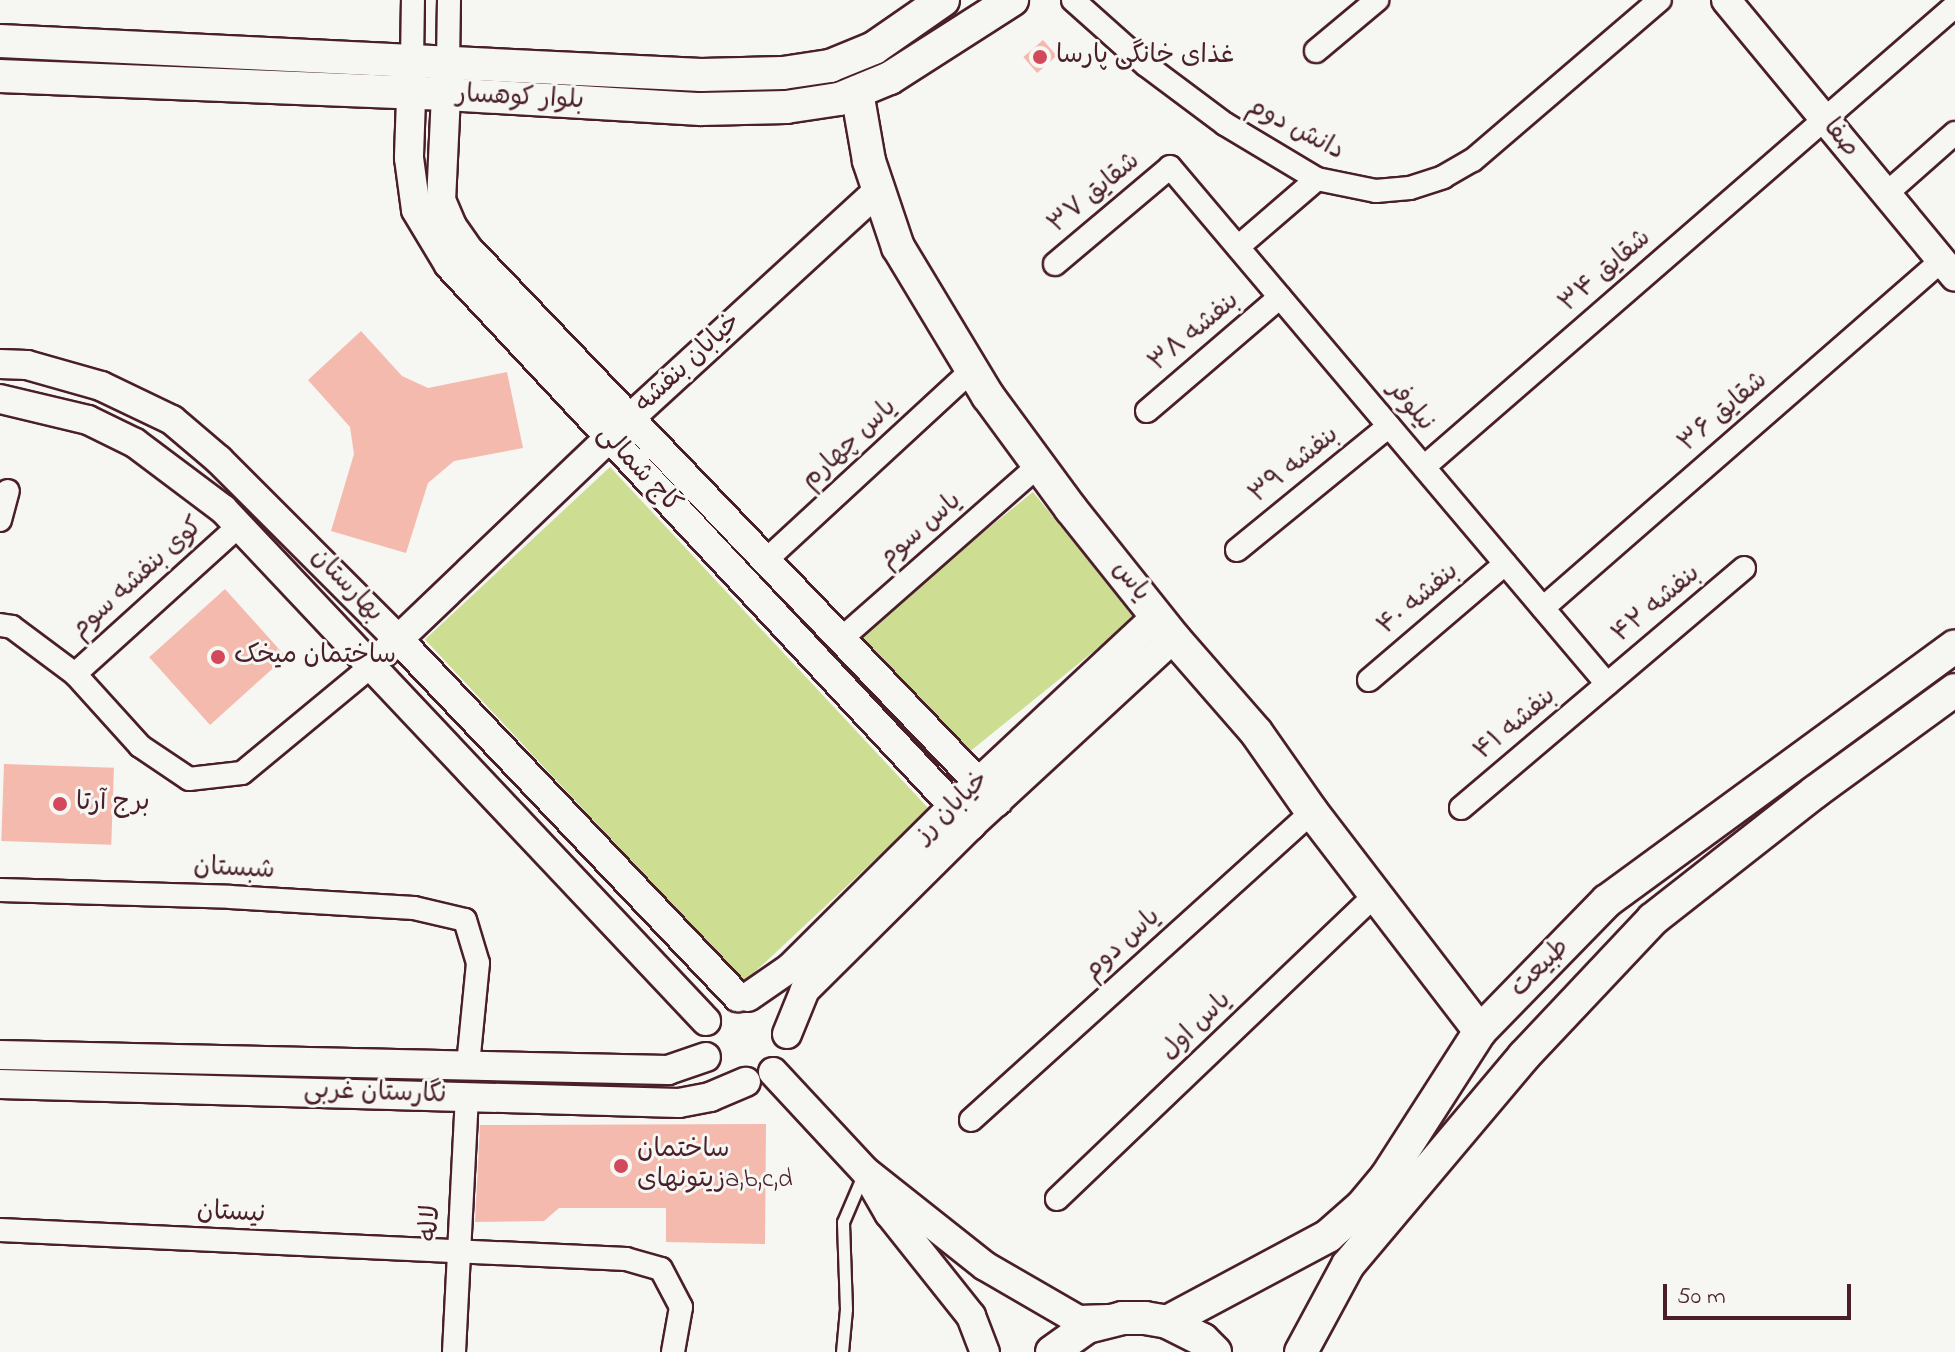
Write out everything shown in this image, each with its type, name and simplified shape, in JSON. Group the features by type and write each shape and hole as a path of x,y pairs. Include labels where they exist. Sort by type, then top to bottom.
{"main road":[{"name":"بلوار کوهسار","path":"0,76 412,94 447,78 783,73 830,66 874,48 943,0"},
{"name":"بلوار کوهسار","path":"0,41 412,61 447,78 701,109 786,107 839,99 890,78 1012,0"},
{"name":"یاس","path":"857,92 869,161 898,247 972,370 1039,465 1166,627 1256,732 1312,812 1480,1031"},
{"name":"طبیعت","path":"1167,1322 1328,1236 1362,1206 1387,1176 1480,1031 1607,901 1955,646"},
{"name":"طبیعت","path":"1301,1352 1348,1265 1524,1056 1653,919 1815,792 1955,690"},
{"path":"1052,1352 1087,1327 1122,1318 1167,1322 1203,1340 1215,1352"}],"street":[{"path":"412,61 413,0"},
{"path":"447,78 449,0"},
{"name":"دانش دوم","path":"1073,0 1146,65 1225,124 1317,179 1376,191 1410,188 1443,177 1473,160 1660,0"},
{"path":"1316,51 1377,0"},
{"name":"صفا","path":"1726,0 1948,269"},
{"name":"شقایق ۳۴","path":"1424,467 1955,6"},
{"name":"کاج شمالی","path":"412,61 409,158 416,210 449,265 962,816"},
{"name":"کاج شمالی","path":"447,78 441,200 452,226 469,250 988,792"},
{"path":"1886,194 1955,133"},
{"name":"نیلوفر","path":"1170,167 1607,684"},
{"name":"شقایق ۳۷","path":"1055,264 1170,167"},
{"path":"1238,247 1317,179"},
{"name":"خیابان بنفشه","path":"370,667 629,419 879,190"},
{"name":"شقایق ۳۶","path":"1543,608 1948,269"},
{"name":"بنفشه ۳۸","path":"1147,411 1280,297"},
{"name":"بهارستان","path":"0,364 27,365 101,386 172,420 219,460 398,639 743,997"},
{"name":"یاس چهارم","path":"765,561 972,370"},
{"name":"بهارستان","path":"0,399 88,420 135,443 223,509 706,1021"},
{"name":"بنفشه ۳۹","path":"1237,550 1389,426"},
{"name":"یاس سوم","path":"841,639 1039,465"},
{"path":"0,520 8,491"},
{"name":"کوی بنفشه سوم","path":"75,674 239,526"},
{"name":"بنفشه ۴۰","path":"1369,680 1505,564"},
{"name":"بنفشه ۴۲","path":"1607,684 1744,568"},
{"path":"0,625 12,627 75,674 140,746 189,779 242,773 370,667"},
{"name":"خیابان رز","path":"743,997 790,968 962,816 1166,627"},
{"name":"بنفشه ۴۱","path":"1461,808 1607,684"},
{"name":"یاس دوم","path":"971,1120 1312,812"},
{"name":"خیابان رز","path":"787,1034 805,990 962,816"},
{"name":"شبستان","path":"0,890 230,897 414,908 465,920 478,963 468,1065"},
{"name":"یاس اول","path":"1057,1199 1375,895"},
{"path":"743,997 765,1001 776,1010 787,1034 782,1061 773,1072 746,1082 719,1073 706,1057 702,1035 714,1009 743,997"},
{"name":"نگارستان غربی","path":"0,1055 668,1070 706,1057"},
{"path":"467,1097 468,1065"},
{"path":"773,1072 865,1171 985,1266 1078,1320 1122,1318"},
{"name":"نگارستان غربی","path":"0,1084 679,1103 710,1097 746,1082"},
{"name":"لاله","path":"454,1352 467,1097"},
{"path":"865,1171 889,1213 971,1316 985,1352"},
{"name":"نیستان","path":"0,1230 459,1254 626,1259 661,1269 681,1307 673,1352"}],"lane":[{"path":"842,1352 846,1309 843,1222 865,1171"}],"green space":[{"path":"610,467 929,809 744,982 425,640"},
{"path":"1033,492 1135,618 957,762 855,636"}],"building":[{"name":"غذای خانگی پارسا","path":"1043,40 1057,56 1037,73 1023,57"},
{"path":"361,331 402,376 428,388 507,372 523,448 454,461 428,483 406,553 331,531 354,454 350,427 308,380"},
{"name":"ساختمان میخک","path":"225,589 286,657 210,725 149,657"},
{"name":"برج آرتا","path":"4,764 114,768 111,845 1,841"},
{"name":"ساختمان زیتونهایa,b,c,d","path":"766,1124 765,1244 666,1242 666,1208 559,1208 544,1221 475,1222 480,1125"}],"place":[{"name":"غذای خانگی پارسا","path":"1040,57"},
{"name":"ساختمان میخک","path":"218,657"},
{"name":"برج آرتا","path":"60,804"},
{"name":"ساختمان زیتونهایa,b,c,d","path":"621,1166"}]}
